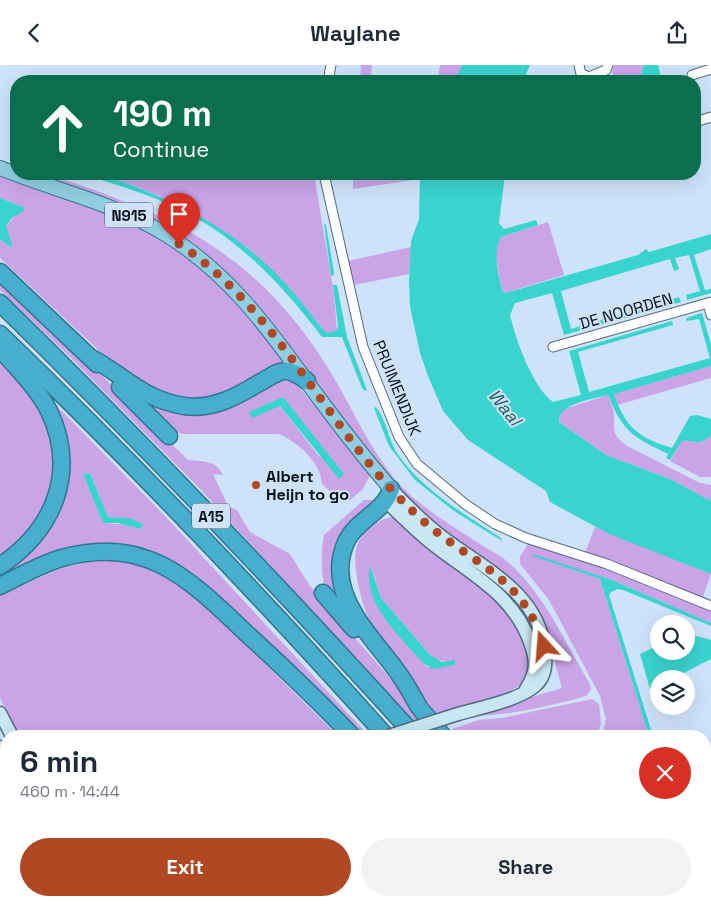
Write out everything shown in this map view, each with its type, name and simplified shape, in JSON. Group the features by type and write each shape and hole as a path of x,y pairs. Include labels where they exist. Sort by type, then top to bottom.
{"highway":[{"path":"0,272 170,436"},
{"name":"A15","path":"0,303 158,461 409,730"},
{"name":"A15","path":"0,334 161,496 381,730"},
{"path":"0,348 34,387 48,410 58,432 62,455 61,477 50,515 41,529 0,566"},
{"path":"90,357 141,393 162,401 185,406 203,407 217,404 280,372 294,373 307,381"},
{"path":"388,495 359,524 346,541 341,563 342,577 346,599 355,618 401,677 419,707"},
{"path":"0,586 37,567 63,558 92,553 131,554 160,563 178,573 206,595 312,695 346,730"},
{"path":"323,593 438,730"}],"main road":[{"name":"N915","path":"32,180 135,218 165,234 194,254 240,294 274,335 388,495"},
{"path":"388,495 439,549 481,578 512,607 527,633 535,656 535,672 523,693 407,730"},
{"path":"0,713 9,730"}],"street":[{"path":"594,75 606,70 608,65"},
{"path":"692,75 711,69"},
{"name":"PRUIMENDIJK","path":"325,180 363,347 399,437 406,451 417,464 465,504 495,524 526,538 599,561 711,606"},
{"name":"DE NOORDEN","path":"553,347 709,303 711,315"}],"shaded area":[{"path":"361,65 372,65 371,75 360,75"},
{"path":"440,65 462,65 458,75 439,75"},
{"path":"614,65 644,65 641,75 613,75 612,72"},
{"path":"0,173 10,177 10,180 19,180 112,215 154,234 217,277 289,363 206,402 162,396 109,360 0,258 0,239 11,248 6,226 23,207 0,198"},
{"path":"43,180 63,180 79,185 161,217 192,233 220,251 247,272 294,320 315,348 374,449 392,476 421,504 506,560 522,576 544,605 590,684 591,690 586,696 512,713 496,715 475,714 562,688 553,656 532,605 433,525 363,451 265,315 227,275 192,247"},
{"path":"116,180 315,180 334,294 337,330 327,333 247,247 182,206"},
{"path":"353,180 413,180 353,189"},
{"path":"548,222 564,275 505,293 502,291 495,251 501,237"},
{"path":"411,247 409,274 349,286 344,262"},
{"path":"0,276 188,460 213,464 220,470 223,475 213,474 228,506 237,510 250,532 290,554 310,586 435,730 422,730 201,490 70,357 0,290"},
{"path":"0,361 25,389 43,417 49,432 53,467 51,486 43,513 34,528 0,559"},
{"path":"711,366 711,378 617,405 613,394"},
{"path":"276,377 279,381 292,381 371,474 362,490 349,501 339,489 333,494 322,484 317,468 307,454 293,442 279,434 183,434 172,431 133,393 152,405 173,411","holes":["280,398 344,474 318,455 280,406 250,412"]},
{"path":"44,393 166,517 363,730 357,730 288,662 264,642 121,546 0,581 0,575 30,553 50,526 65,481","holes":["90,473 108,517 117,517 129,525 103,523 83,474"]},
{"path":"608,395 614,413 616,436 627,446 700,483 711,485 711,501 670,479 606,455 559,422 560,412 564,409"},
{"path":"711,435 711,477 700,477 670,461 682,441 700,442"},
{"path":"364,500 372,500 377,503 347,532 350,615 332,598 325,586 322,564 323,541 324,535"},
{"path":"392,517 502,602 511,614 529,650 532,667 526,683 503,694 437,715 385,648 366,612 360,592 355,565 357,545 369,529 378,522","holes":["371,565 381,598 430,655 436,660 449,662 427,667 383,615"]},
{"path":"595,527 711,574 702,600 585,553"},
{"path":"529,542 595,563 711,610 711,623 612,580 532,555 600,579 647,730 603,730 606,719 600,696 549,600 520,564 520,557"},
{"path":"105,558 124,560 164,572 180,583 246,645 332,730 15,730 0,698 0,595 59,569"},
{"path":"592,699 599,704 601,724 599,730 452,729 479,720 502,718"}],"water":[{"path":"462,65 530,65 526,75 458,75"},
{"path":"644,65 658,65 660,75 641,75"},
{"path":"100,180 118,180 136,187 174,203 229,234 278,275 327,333 337,330 338,326 333,285 337,285 347,337 367,390 365,391 362,388 342,337 322,337 276,282 241,249 181,210 132,190"},
{"name":"Waal","path":"420,180 504,180 499,223 504,229 536,220 538,225 501,237 498,243 497,264 502,291 505,293 638,255 646,249 649,252 711,234 711,249 694,255 705,290 711,289 711,293 687,300 686,295 700,291 689,255 675,258 679,269 674,271 670,259 561,291 571,329 679,297 681,302 564,335 552,293 515,303 510,315 526,362 538,385 553,402 581,395 569,351 672,321 673,325 578,352 589,392 710,358 699,319 687,321 686,318 702,313 711,344 711,366 614,394 628,423 651,440 672,448 690,416 697,415 711,419 711,435 707,439 700,442 682,441 670,460 666,458 668,454 646,443 630,432 613,407 608,395 577,403 564,411 560,416 559,422 606,455 670,479 711,501 711,574 609,534 550,502 546,491 468,440 443,411 420,353 410,307 411,241 419,219"},
{"path":"0,198 23,207 24,211 12,218 6,226 12,245 11,248 0,239"},
{"path":"324,224 326,225 334,272 334,275 331,276"},
{"path":"284,398 344,474 339,479 280,406 252,418 249,412"},
{"path":"376,407 383,418 395,450 409,469 433,491 501,538 502,541 454,511 415,480 389,446 374,408"},
{"path":"90,473 108,517 129,518 143,524 141,529 117,523 103,523 83,474"},
{"path":"533,554 612,580 693,615 684,615 623,590 618,589 609,595 651,730 647,730 600,579 533,556"},
{"path":"370,565 381,598 430,655 442,662 455,660 455,665 433,669 423,663 394,630 377,606 372,593 369,579"},
{"path":"695,616 711,623 711,626 695,619"},
{"path":"695,636 711,640 711,659 690,670 650,670 650,689 640,654 650,649 650,660 695,660"}],"place":[{"name":"Albert Heijn to go","path":"256,485"}],"route":[{"path":"179,244 219,274 260,317 346,435 396,495 441,536 503,579 514,589 522,598 540,629 544,646"}]}
